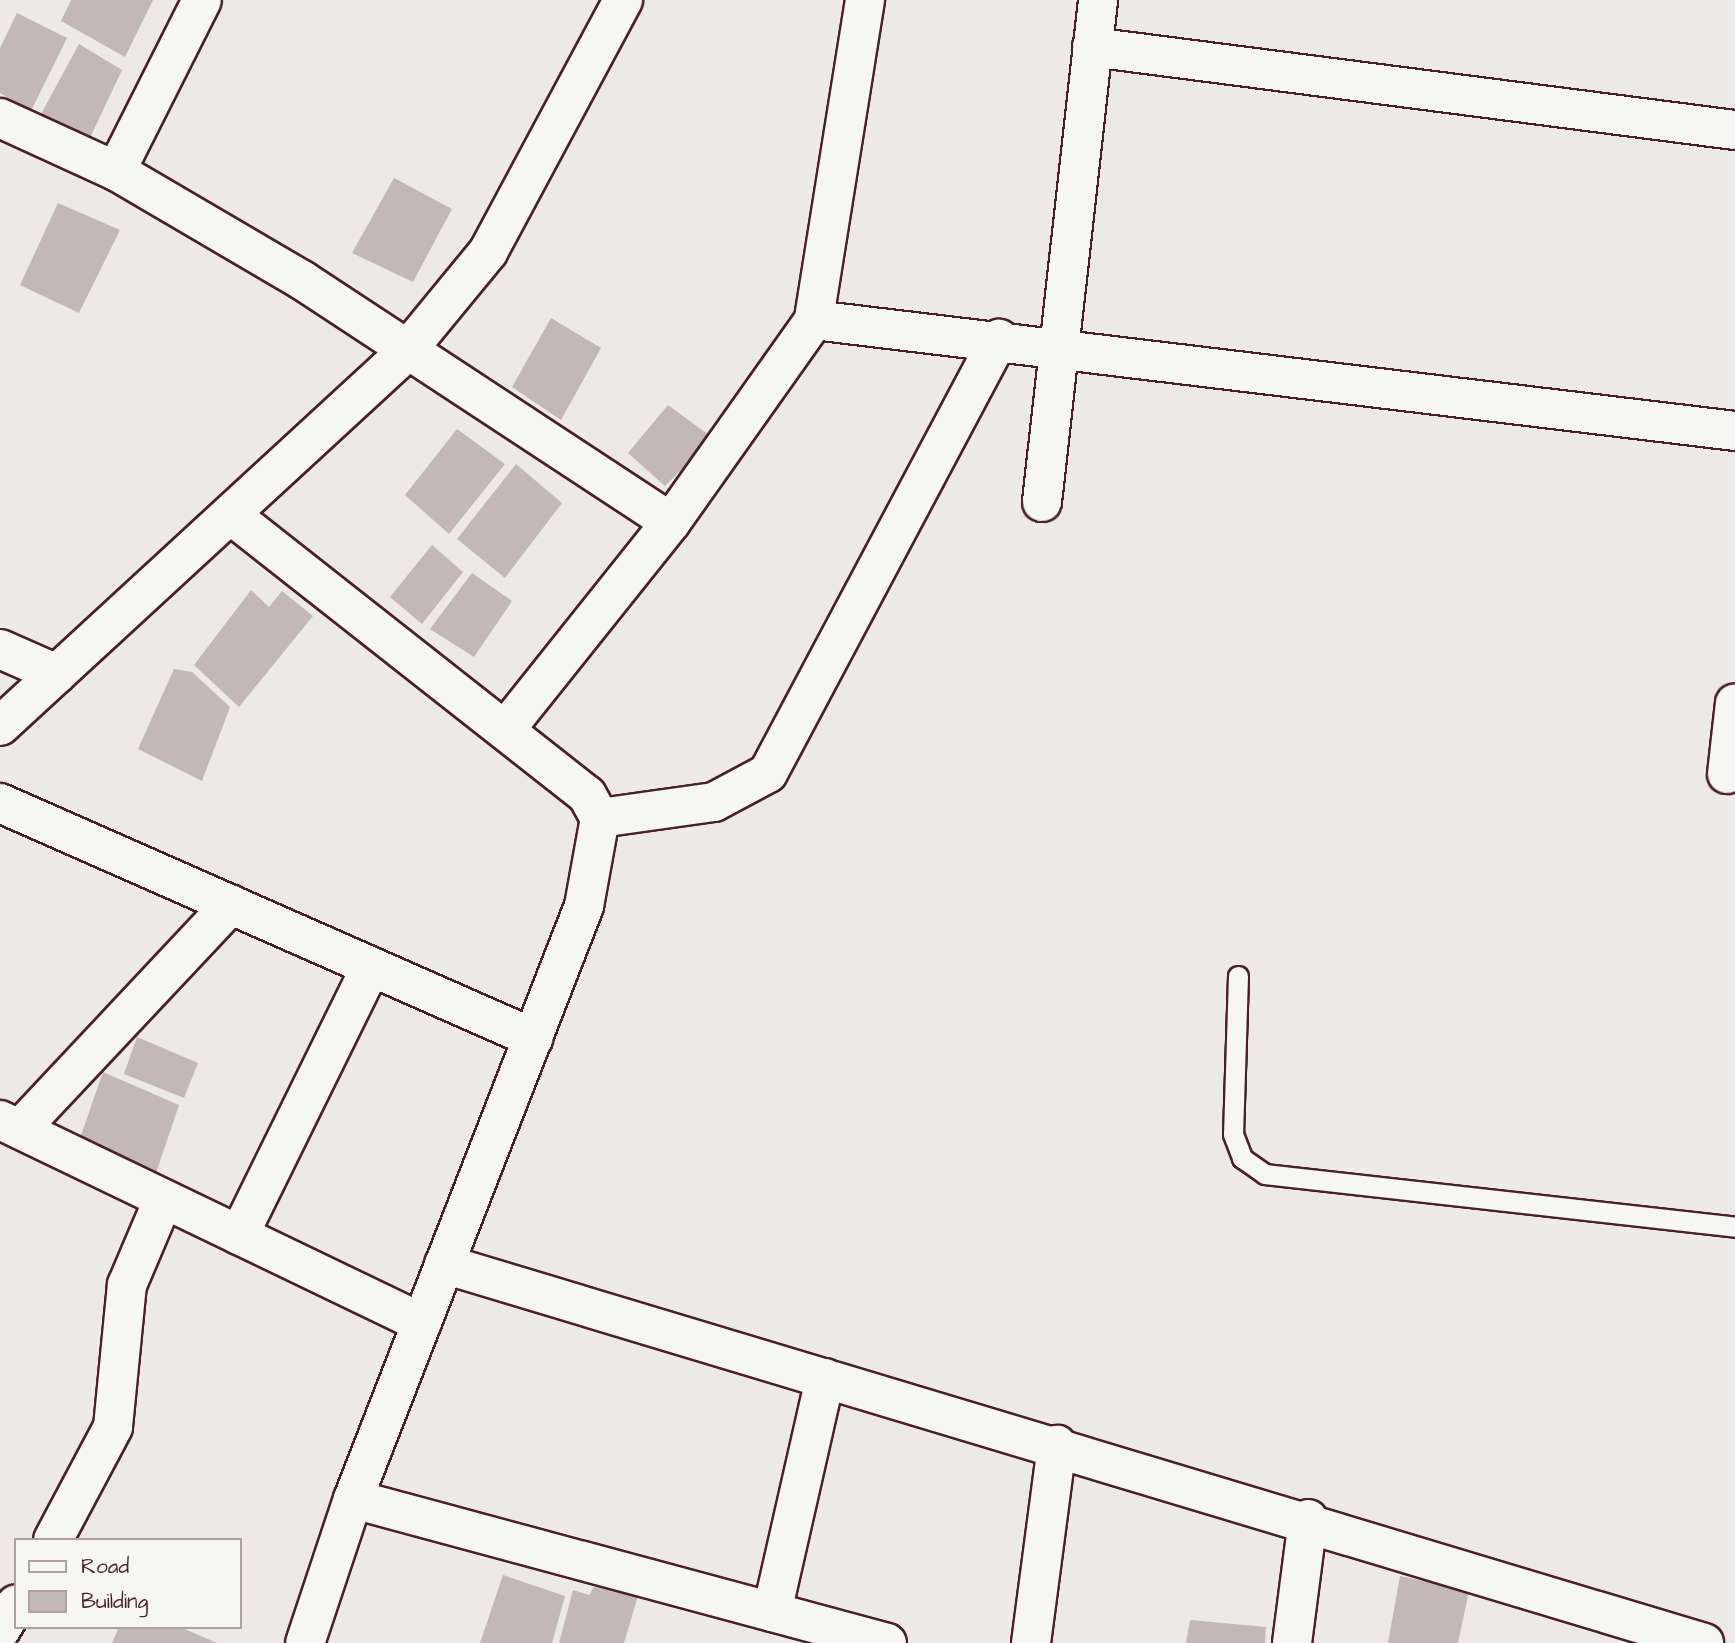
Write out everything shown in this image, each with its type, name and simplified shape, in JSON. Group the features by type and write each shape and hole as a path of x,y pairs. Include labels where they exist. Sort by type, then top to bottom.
{"street":[{"path":"116,171 202,0"},
{"path":"0,726 405,353 488,252 623,0"},
{"path":"505,730 671,522 814,320 865,0"},
{"path":"1042,502 1098,0"},
{"path":"1092,47 1735,130"},
{"path":"0,118 116,171 302,280 405,353 671,522"},
{"path":"814,320 1059,346 1735,431"},
{"path":"600,818 714,802 768,773 999,339"},
{"path":"231,515 587,795 600,818 584,906 353,1499 305,1643"},
{"path":"0,649 57,674"},
{"path":"1727,774 1735,703"},
{"path":"0,803 533,1038"},
{"path":"231,904 10,1125 422,1322"},
{"path":"239,1235 371,967"},
{"path":"54,1538 113,1427 127,1284 163,1200"},
{"path":"444,1264 1308,1519 1704,1643"},
{"path":"772,1612 825,1378"},
{"path":"1031,1643 1057,1445"},
{"path":"353,1499 887,1643"},
{"path":"1292,1643 1308,1519"},
{"path":"0,1631 14,1607"}],"lane":[{"path":"1238,976 1233,1134 1242,1158 1265,1174 1735,1227"}],"building":[{"path":"71,0 153,0 125,57 61,21"},
{"path":"17,13 67,38 31,111 0,93 0,48"},
{"path":"79,44 122,70 88,142 41,114"},
{"path":"394,178 452,209 413,282 352,253"},
{"path":"58,203 120,230 79,313 20,285"},
{"path":"551,318 601,348 561,420 512,387"},
{"path":"668,405 713,438 665,486 628,453"},
{"path":"457,429 505,464 449,534 405,495"},
{"path":"516,464 562,503 505,578 457,539"},
{"path":"432,545 463,572 422,624 390,597"},
{"path":"472,573 512,601 474,657 430,629"},
{"path":"251,590 269,607 282,591 313,616 239,707 194,665"},
{"path":"174,669 192,672 230,707 202,781 138,749"},
{"path":"137,1037 198,1063 184,1098 124,1074"},
{"path":"103,1072 179,1105 155,1176 79,1141"},
{"path":"503,1575 565,1596 552,1643 480,1643"},
{"path":"1400,1576 1469,1591 1458,1643 1388,1643"},
{"path":"594,1587 638,1596 624,1643 559,1643 573,1590 589,1595"},
{"path":"1190,1620 1266,1627 1265,1643 1186,1643"},
{"path":"118,1629 185,1629 217,1643 112,1643"}]}
